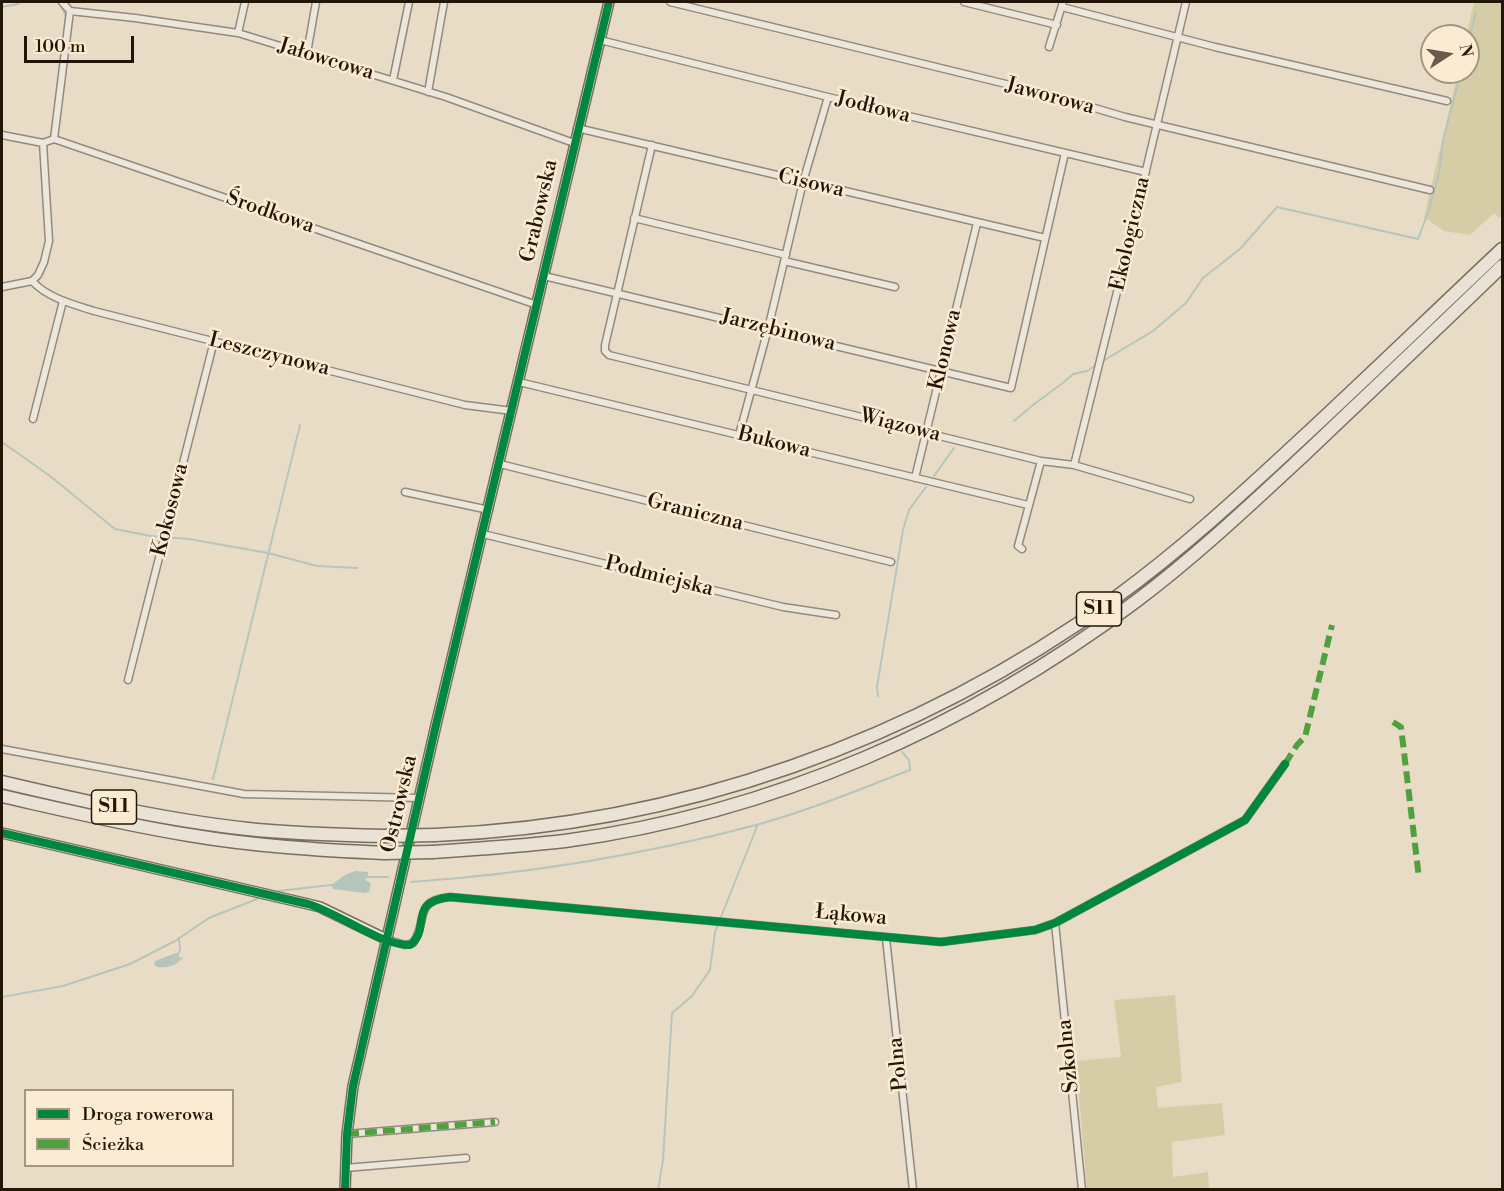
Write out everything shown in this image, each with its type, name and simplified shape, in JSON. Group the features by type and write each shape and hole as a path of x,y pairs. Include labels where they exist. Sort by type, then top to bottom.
{"highway":[{"name":"S11","path":"2,782 104,805 214,825 286,832 385,836 435,835 539,826 603,817 663,805 804,763 854,744 975,686 1070,628 1157,566 1269,469 1503,249"},
{"name":"S11","path":"2,796 93,817 189,835 274,847 384,853 504,848 567,840 650,825 765,795 859,761 973,706 1038,669 1137,601 1187,561 1290,468 1503,266"}],"street":[{"path":"2,135 43,143 54,139 70,11 62,2"},
{"path":"238,33 244,2"},
{"path":"307,53 316,2"},
{"path":"393,80 409,2"},
{"path":"428,92 444,2"},
{"name":"Grabowska","path":"508,429 577,128 609,2"},
{"name":"Jaworowa","path":"670,2 1047,94 1157,125 1430,190"},
{"path":"964,2 1057,24"},
{"name":"Ekologiczna","path":"1074,465 1186,2"},
{"path":"1049,47 1062,4 1178,36 1447,102"},
{"name":"Jałowcowa","path":"70,11 238,33 393,80 574,143"},
{"name":"Jodłowa","path":"600,40 828,97 1146,172"},
{"path":"739,435 768,329 803,182 828,97"},
{"name":"Cisowa","path":"577,128 1045,238"},
{"name":"Środkowa","path":"54,139 537,304"},
{"path":"2,287 33,281 44,262 49,241 43,143"},
{"path":"618,292 652,145"},
{"path":"1045,238 1065,153"},
{"path":"634,218 895,287"},
{"name":"Klonowa","path":"915,478 977,223"},
{"name":"Jarzębinowa","path":"544,276 1011,388 1045,238"},
{"name":"Leszczynowa","path":"33,281 37,286 63,301 465,405 512,411"},
{"name":"Wiązowa","path":"618,292 605,345 605,351 609,355 1041,461 1074,465 1190,499"},
{"path":"33,419 63,301"},
{"name":"Kokosowa","path":"128,680 214,341"},
{"name":"Bukowa","path":"519,382 1028,505"},
{"name":"Ostrowska","path":"345,1190 347,1134 353,1086 436,725 508,429"},
{"path":"1022,549 1018,546 1041,461"},
{"name":"Graniczna","path":"500,465 891,562"},
{"path":"405,492 489,510"},
{"name":"Podmiejska","path":"483,534 783,607 836,615"},
{"path":"2,749 243,794 420,798"},
{"name":"Łąkowa","path":"388,940 405,945 413,943 425,907 429,902 438,898 450,897 941,942 1035,930 1055,923 1245,820 1285,764"},
{"path":"2,833 320,907 388,940"},
{"name":"Szkolna","path":"1055,923 1082,1190"},
{"name":"Polna","path":"885,938 913,1190"},
{"path":"347,1134 495,1122"},
{"path":"345,1168 466,1158"}],"shaded area":[{"path":"1474,2 1502,2 1502,215 1499,218 1494,213 1470,235 1444,231 1424,217 1455,84 1480,84 1480,24 1469,24"},
{"path":"355,871 368,872 365,880 371,883 369,892 333,889 331,885"},
{"path":"176,953 183,958 174,965 157,967 154,964 155,961"},
{"path":"1175,995 1182,1082 1156,1087 1158,1108 1222,1103 1225,1135 1172,1142 1173,1177 1208,1172 1209,1189 1087,1189 1076,1061 1121,1057 1114,1000"}],"waterway":[{"path":"2,7 20,2"},
{"path":"59,2 66,16"},
{"path":"1473,24 1476,12"},
{"path":"1103,361 1153,331 1186,303 1203,278 1240,249 1277,207 1418,239 1439,173 1443,141 1458,84"},
{"path":"1014,421 1073,374 1087,371 1098,364"},
{"path":"213,779 300,425"},
{"path":"2,442 50,476 115,529 268,553 317,566 357,568"},
{"path":"934,476 954,448"},
{"path":"878,696 877,687 903,530 909,510 926,487"},
{"path":"411,882 498,874 585,862 756,825 910,770 909,760 902,752"},
{"path":"658,1190 663,1160 672,1013 692,996 710,970 715,932 758,824"},
{"path":"368,877 388,877"},
{"path":"278,891 331,885"},
{"path":"2,997 63,986 130,964 175,941 209,918 262,897"},
{"path":"178,954 179,938"}],"marked path":[{"path":"1285,764 1305,737 1332,625"},
{"path":"1393,722 1401,727 1419,878"},
{"path":"347,1134 495,1122"}],"cycle path":[{"path":"345,1190 347,1134 353,1086 436,725 609,2"},
{"path":"2,833 308,904 398,944 410,945 416,939 424,910 428,904 450,897 941,942 1035,930 1055,923 1245,820 1285,764"}]}
